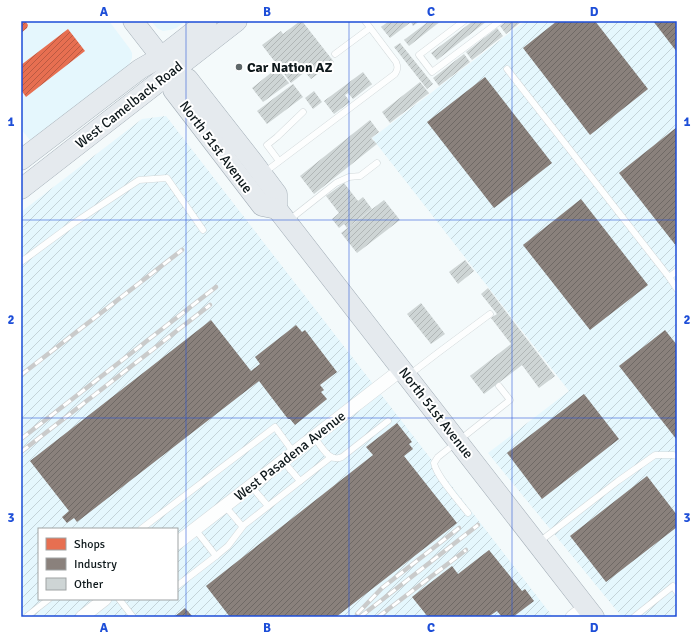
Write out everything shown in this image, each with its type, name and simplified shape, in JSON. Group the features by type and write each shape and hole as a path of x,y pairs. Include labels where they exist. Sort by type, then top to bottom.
{"main road":[{"name":"West Camelback Road","path":"21,189 167,64 237,21"},
{"name":"North 51st Avenue","path":"137,22 167,64 188,79 262,174 277,194 282,215 537,543 584,613"},
{"name":"West Camelback Road","path":"21,160 140,69 167,64 197,26"},
{"name":"North 51st Avenue","path":"167,64 173,90 204,131 262,206 282,215"}],"street":[{"name":"West Pasadena Avenue","path":"178,542 314,437 405,372"},
{"path":"82,617 104,600"}],"lane":[{"path":"262,174 395,74 398,70 396,62 365,21"},
{"path":"464,21 419,56 432,72 500,21"},
{"path":"336,54 370,28"},
{"path":"507,69 677,289"},
{"path":"279,161 267,146 302,112"},
{"path":"282,215 336,183 349,177 360,176 377,163"},
{"path":"21,262 74,223 139,180 166,178 203,230"},
{"path":"669,277 677,271"},
{"path":"405,372 439,352 490,314"},
{"path":"468,512 443,480 434,465 435,460 510,400 499,386"},
{"path":"314,437 325,452 336,459 342,457 388,421"},
{"path":"142,528 275,427 294,452"},
{"path":"537,543 618,481 655,455 677,456"},
{"path":"178,585 228,546 242,526 331,457"},
{"path":"283,461 300,481"},
{"path":"251,486 268,506"},
{"path":"225,506 242,526"},
{"path":"195,529 216,556"},
{"path":"634,617 673,586 677,592"},
{"path":"26,617 48,600"},
{"path":"120,600 133,617"}],"shaded area":[{"path":"21,21 109,21 132,53 132,58 129,65 30,140 21,129"},
{"path":"151,21 186,21 176,28 163,31 157,28"},
{"path":"525,21 677,21 677,617 622,617 488,453 569,391 372,138"},
{"path":"166,116 553,617 21,617 21,212 142,119"}],"building: Shops":[{"path":"21,21 28,21 26,22 28,25 27,28 21,33"},
{"path":"68,29 85,51 26,97 21,90 21,65"}],"building: Industry":[{"path":"557,21 595,21 648,89 590,135 523,48"},
{"path":"653,21 677,21 677,52"},
{"path":"485,77 552,163 494,208 427,122"},
{"path":"677,127 677,247 619,173"},
{"path":"581,199 648,285 590,330 523,245"},
{"path":"211,320 251,371 260,364 255,357 296,325 302,332 305,330 337,372 320,385 324,390 321,392 327,399 295,425 290,419 288,419 259,381 77,522 74,518 67,523 62,517 69,511 30,461"},
{"path":"665,330 677,345 677,440 619,366"},
{"path":"584,394 619,439 542,499 507,453"},
{"path":"397,423 412,442 409,444 413,449 404,456 457,523 336,617 230,617 206,586 373,455 366,447"},
{"path":"647,476 677,515 677,527 606,582 570,536"},
{"path":"489,550 522,591 525,589 534,601 513,617 502,617 497,611 488,617 428,617 412,597 452,566 458,574"},
{"path":"185,608 193,617 174,617 179,613"}],"building: Other":[{"path":"302,21 334,62 311,79 305,72 291,83 262,45 281,31 283,34"},
{"path":"389,21 420,21 413,26 411,22 390,38 381,27"},
{"path":"429,21 441,21 409,46 404,40"},
{"path":"473,21 487,21 437,60 431,53"},
{"path":"507,21 522,21 506,34 500,26"},
{"path":"497,28 503,36 472,60 466,52"},
{"path":"400,43 433,84 427,89 394,47"},
{"path":"464,54 470,62 439,86 433,78"},
{"path":"277,68 289,83 263,102 252,88"},
{"path":"363,72 372,84 353,99 348,93 345,95 350,102 334,114 324,101"},
{"path":"420,82 429,93 390,123 382,112"},
{"path":"293,84 303,97 267,124 257,111"},
{"path":"314,91 322,102 313,109 305,98"},
{"path":"370,120 379,132 371,138 377,144 314,194 300,176"},
{"path":"344,183 358,201 363,197 372,209 347,228 344,224 339,228 332,219 339,213 326,196"},
{"path":"384,200 400,220 357,253 341,233"},
{"path":"465,260 474,271 458,284 449,272"},
{"path":"488,288 555,376 539,388 522,365 484,394 470,376 511,344 491,318 497,314 481,294"},
{"path":"421,303 445,334 431,344 407,314"}],"railway":[{"path":"21,375 182,250"},
{"path":"21,439 216,287"},
{"path":"21,452 210,305"},
{"path":"360,617 478,525"},
{"path":"357,614 382,588 459,528"},
{"path":"378,617 466,550"}],"place":[{"name":"Car Nation AZ","path":"239,67"}]}
